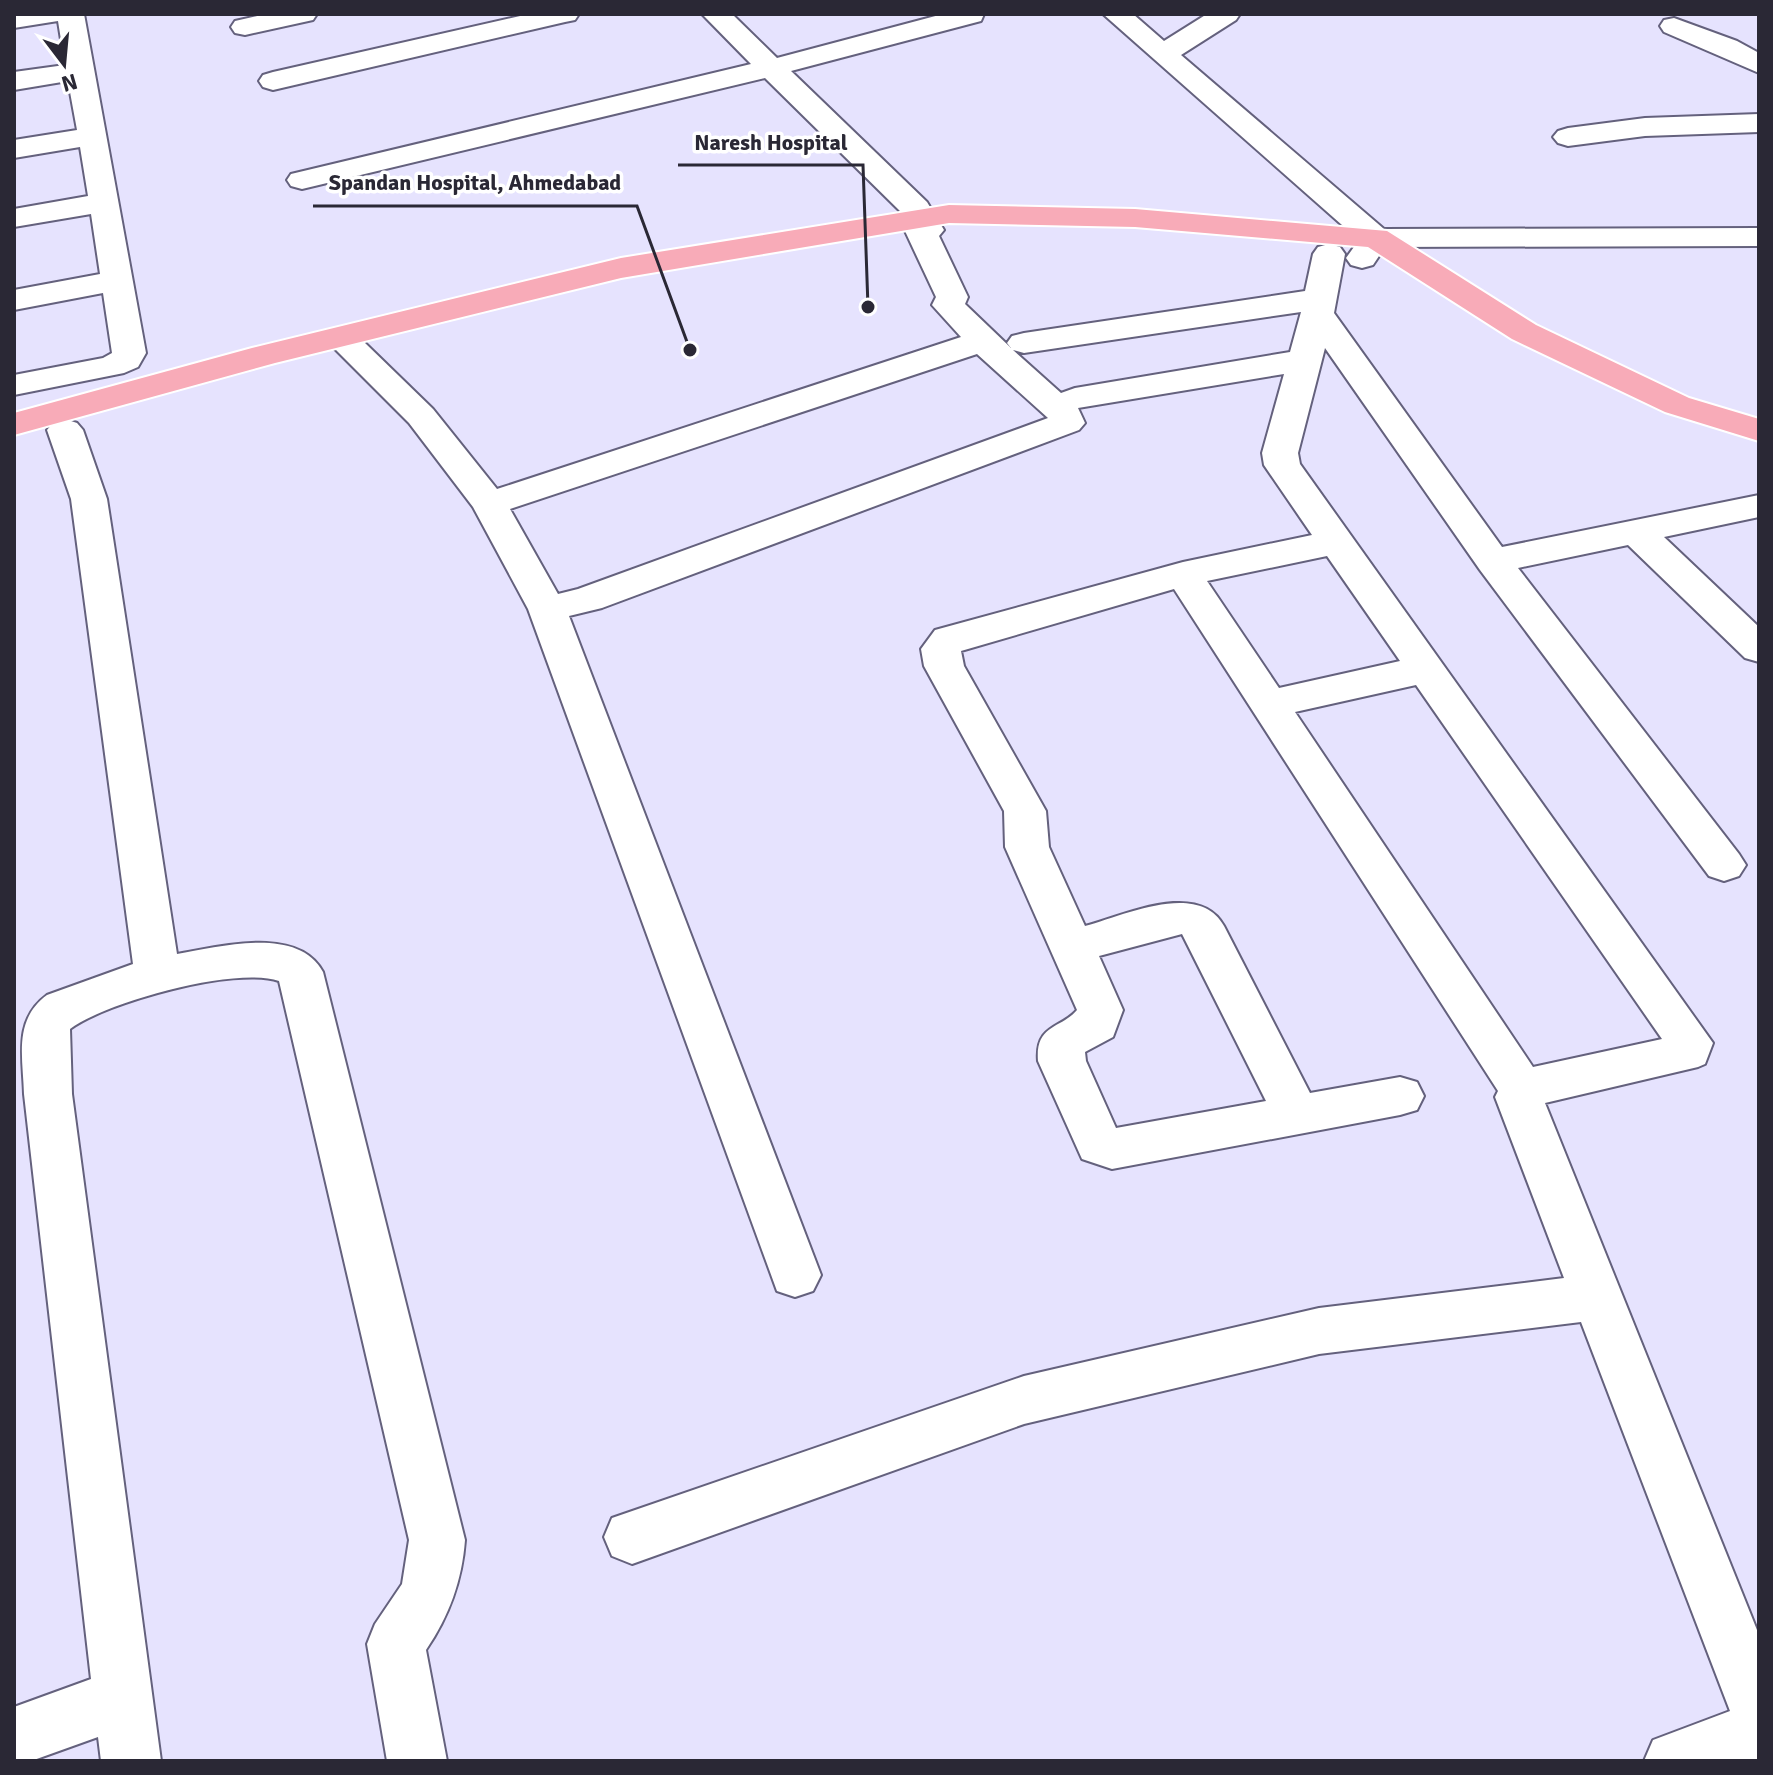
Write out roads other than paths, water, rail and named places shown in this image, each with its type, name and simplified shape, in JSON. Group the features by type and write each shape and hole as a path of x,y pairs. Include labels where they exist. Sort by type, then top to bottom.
{"main road":[{"path":"14,444 271,369 352,349 629,281 924,226 949,214 1135,218 1369,248 1524,332 1677,405 1759,430"},
{"path":"14,424 264,355 621,268 924,226 1133,231 1329,254 1369,248 1506,342 1666,419 1759,449"}],"street":[{"path":"14,20 54,14"},
{"path":"14,385 112,366 126,360 129,353 70,14"},
{"path":"245,27 303,14"},
{"path":"434,14 454,38"},
{"path":"273,81 565,14"},
{"path":"547,609 588,599 1067,423 1065,415 948,305 952,297 924,226 716,14"},
{"path":"1117,14 1153,44 1369,248 1759,237"},
{"path":"1153,44 1177,14"},
{"path":"1153,44 1226,14"},
{"path":"302,180 771,68 971,15"},
{"path":"1674,26 1727,47 1759,65"},
{"path":"14,81 80,71"},
{"path":"1568,137 1645,127 1759,123"},
{"path":"14,149 92,136"},
{"path":"14,218 105,202"},
{"path":"1329,254 1319,306 1279,459 1690,1043 1688,1051 1681,1054 1523,1090 1519,1097 1759,1709"},
{"path":"14,300 118,281"},
{"path":"1024,343 1319,306"},
{"path":"1319,306 1493,561 1724,865"},
{"path":"489,504 983,341"},
{"path":"352,349 421,416 489,504 547,609 795,1275"},
{"path":"1075,398 1304,360"},
{"path":"65,430 89,499 157,975"},
{"path":"1493,561 1759,506"},
{"path":"1636,531 1759,649"},
{"path":"1336,542 1183,574 949,639 941,649 944,666 1025,811 1027,847 1100,1010 1097,1024 1065,1040 1061,1051 1062,1061 1099,1145 1112,1149 1400,1096"},
{"path":"1183,574 1523,1090"},
{"path":"1267,704 1426,669"},
{"path":"1072,946 1182,917 1195,920 1202,926 1297,1115"},
{"path":"131,1761 48,1094 47,1025 55,1012 71,1004 157,975 266,960 286,962 300,972 437,1540 435,1576 425,1602 396,1644 417,1761"},
{"path":"632,1537 1024,1400 1319,1331 1598,1297"},
{"path":"14,1737 123,1698"},
{"path":"1674,1761 1759,1730"}],"place":[{"name":"Naresh Hospital","path":"868,307"},
{"name":"Spandan Hospital, Ahmedabad","path":"690,350"}]}
